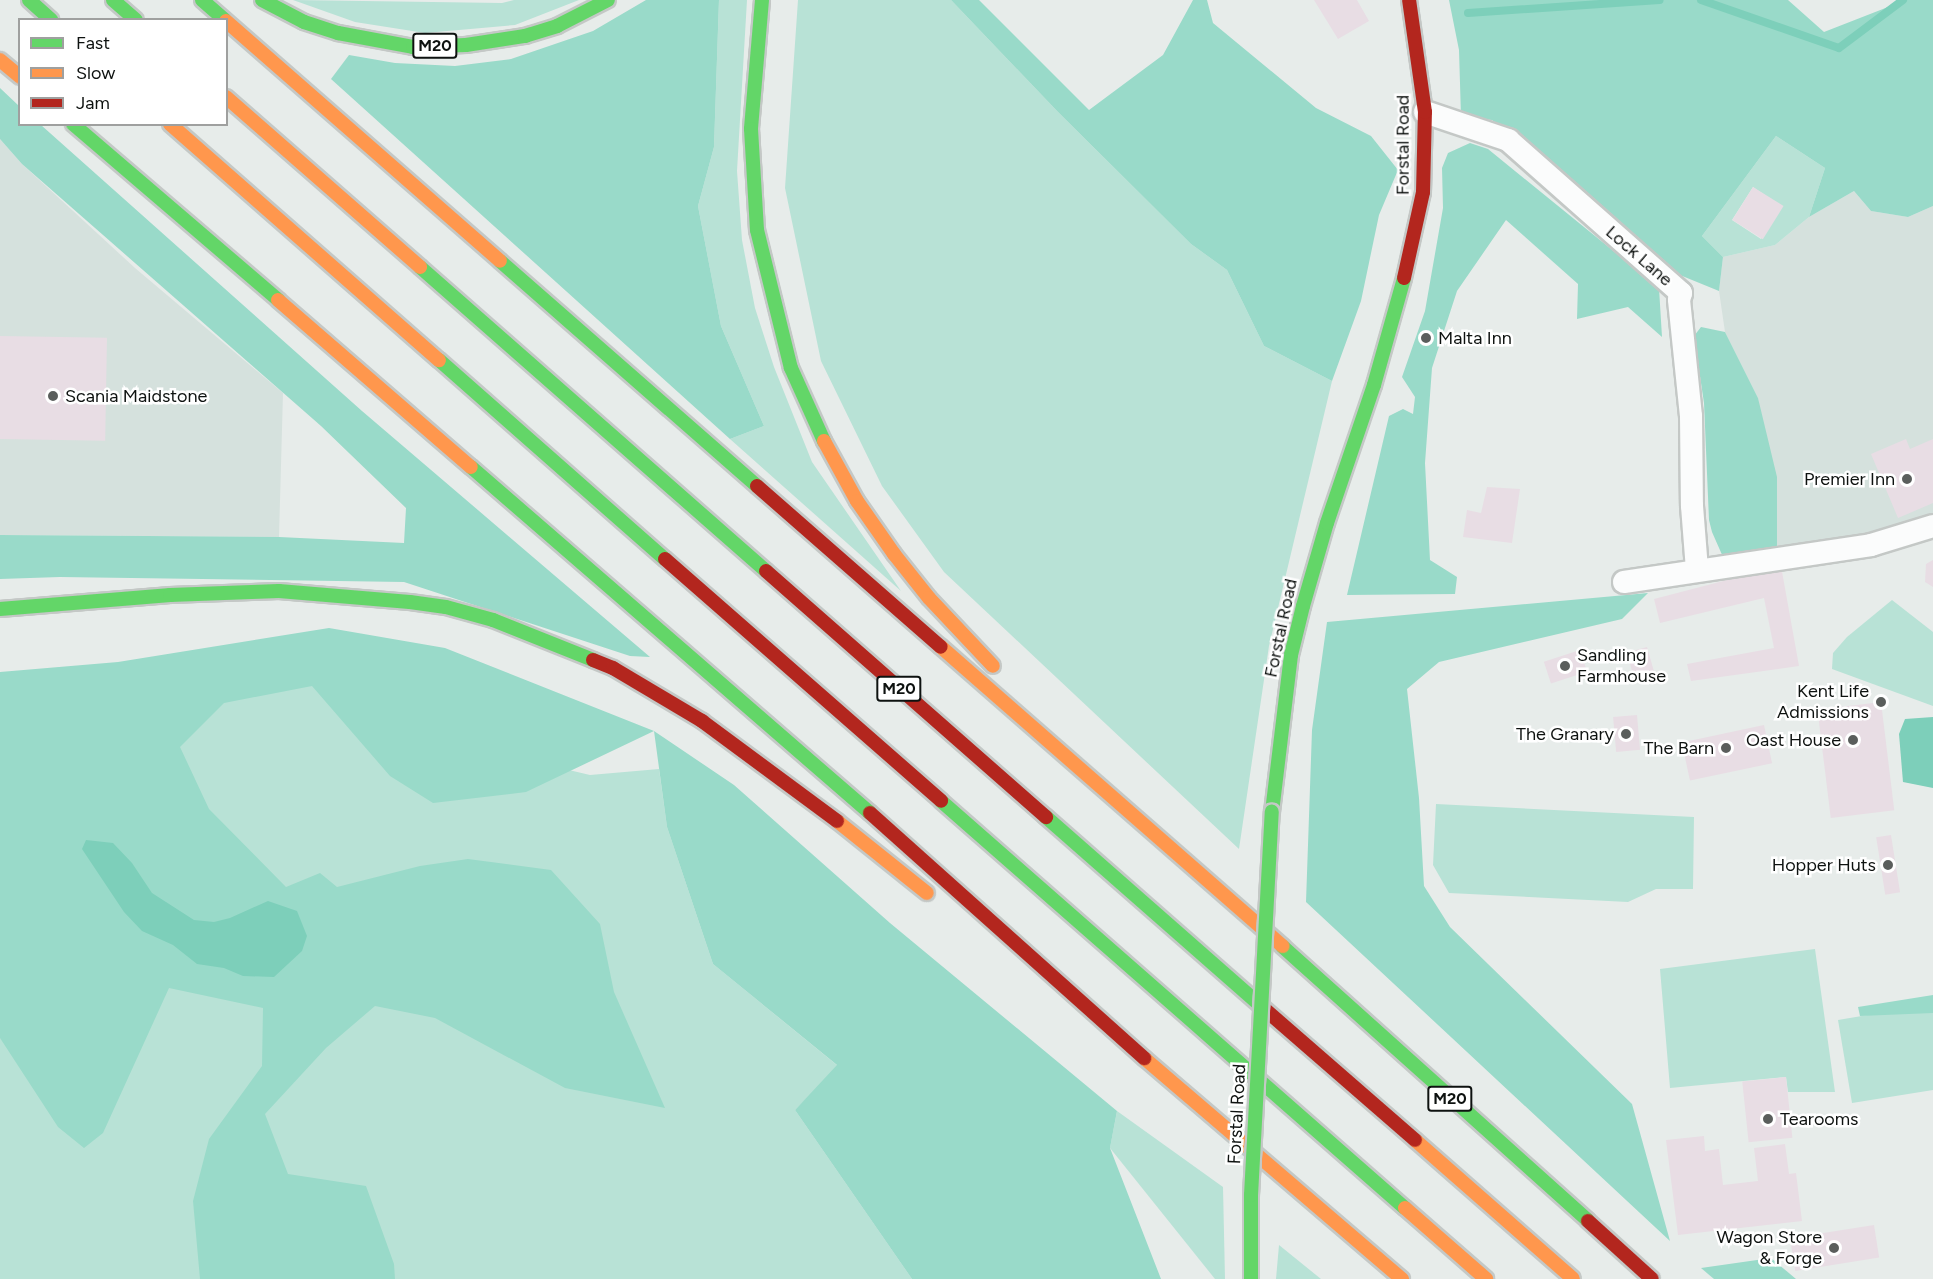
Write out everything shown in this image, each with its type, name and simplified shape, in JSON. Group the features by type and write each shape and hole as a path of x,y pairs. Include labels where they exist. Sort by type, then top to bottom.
{"main road":[{"path":"29,0 49,18"},
{"path":"113,0 134,18"},
{"name":"M20","path":"202,0 224,18"},
{"name":"M20","path":"262,0 304,22 338,33 413,47 466,45 525,36 557,26 608,0"},
{"path":"762,0 753,86 753,183 757,230 766,274 791,368 829,452 857,501 928,598 1006,678"},
{"name":"Forstal Road","path":"1251,1279 1251,1184 1272,812 1292,655 1302,606 1327,523 1374,385 1403,284 1421,204 1425,112 1409,0"},
{"name":"M20","path":"228,22 1249,917 1652,1279"},
{"path":"0,60 18,75"},
{"name":"M20","path":"228,99 1573,1279"},
{"path":"75,126 787,739 1105,1024 1402,1279"},
{"path":"172,126 1486,1279"},
{"path":"0,609 170,595 279,591 410,602 446,607 493,620 552,641 613,668 702,721 802,793 935,899"},
{"name":"M20","path":"1106,773 1249,917"},
{"path":"992,941 1105,1024"}],"street":[{"name":"Lock Lane","path":"1425,112 1508,140 1681,293 1679,300 1691,416 1692,506 1697,570"},
{"path":"1624,582 1697,570 1786,560 1871,545 1933,526"}],"shaded area":[{"path":"293,0 502,3 514,0 579,0 515,25 425,33 355,22"},
{"path":"646,0 719,0 714,147 698,206 721,326 764,426 730,439 331,79 349,55 395,63 455,66 511,59 593,31"},
{"path":"719,0 747,0 737,171 742,240 755,308 774,367 812,462 901,591 730,439 764,426 721,326 698,206 714,147"},
{"path":"798,0 951,0 1058,112 1191,244 1227,270 1264,346 1332,381 1269,646 1239,849 944,572 882,486 821,361 785,188"},
{"path":"951,0 979,0 1089,110 1163,55 1193,0 1207,0 1213,23 1316,108 1371,136 1398,170 1379,215 1361,301 1332,381 1264,346 1227,270 1191,244 1058,112"},
{"path":"1449,0 1788,0 1824,32 1906,0 1933,0 1933,206 1908,217 1871,211 1854,191 1809,217 1825,168 1776,136 1702,236 1723,257 1719,291 1670,271 1492,120 1461,117 1459,50"},
{"path":"0,88 18,105 18,126 42,126 362,411 650,657 630,656 404,582 60,577 0,579 0,535 279,537 404,543 406,508 321,426 22,164 0,139"},
{"path":"1776,136 1825,168 1809,217 1775,245 1723,257 1702,236","holes":["1753,187 1782,207 1761,239 1732,220"]},
{"path":"0,139 22,164 135,268 283,393 279,537 0,535"},
{"path":"1470,143 1488,149 1659,288 1662,337 1628,307 1577,319 1578,284 1506,220 1457,291 1432,368 1425,463 1430,560 1457,577 1455,594 1347,595 1389,416 1403,409 1413,414 1415,397 1402,377 1425,311 1443,208 1442,168 1448,153"},
{"path":"1854,191 1871,211 1908,217 1933,206 1933,520 1777,552 1758,398 1725,332 1719,291 1723,257 1775,245 1809,217"},
{"path":"1701,327 1725,332 1758,398 1777,477 1777,552 1723,557 1712,532 1709,520 1704,403 1694,336"},
{"path":"1648,593 1622,619 1439,662 1407,689 1419,798 1424,886 1450,927 1632,1104 1670,1241 1306,902 1312,730 1327,622"},
{"path":"1892,600 1933,632 1933,706 1832,669 1833,653 1847,637"},
{"path":"329,628 445,648 654,731 526,792 433,803 390,776 312,686 224,703 180,747 209,809 286,887 320,873 337,887 420,866 468,859 551,870 600,924 614,992 665,1108 565,1088 435,1018 375,1006 326,1048 265,1114 288,1174 366,1186 394,1264 395,1279 200,1279 193,1201 209,1139 262,1066 263,1008 169,988 103,1133 84,1148 58,1127 0,1038 0,672 118,662"},
{"path":"340,660 535,762 590,775 659,769 667,827 713,964 838,1066 795,1110 912,1279 0,1279 0,728"},
{"path":"1933,717 1933,788 1903,782 1899,734 1905,719"},
{"path":"654,731 734,785 890,923 1117,1111 1110,1148 1161,1279 912,1279 795,1110 837,1065 713,964 667,827"},
{"path":"1436,804 1694,817 1693,889 1656,889 1628,902 1449,893 1433,865"},
{"path":"86,840 113,843 132,863 152,893 194,920 214,922 230,918 268,901 297,911 307,936 302,951 274,977 243,976 224,968 197,964 173,945 142,931 124,912 82,849"},
{"path":"1815,949 1835,1092 1788,1092 1786,1077 1670,1088 1660,969"},
{"path":"1933,995 1933,1013 1860,1016 1858,1007"},
{"path":"1933,1004 1933,1090 1852,1103 1838,1020"},
{"path":"1117,1111 1223,1187 1225,1279 1215,1279 1110,1148"},
{"path":"1279,1245 1321,1279 1276,1279"},
{"path":"1771,1258 1796,1279 1714,1279 1701,1268"}],"building":[{"path":"1314,0 1357,0 1369,21 1338,39"},
{"path":"1753,187 1784,206 1763,239 1732,220"},
{"name":"Scania Maidstone","path":"0,336 107,338 105,441 0,439"},
{"name":"Premier Inn","path":"1906,439 1910,449 1933,439 1933,503 1898,518 1871,454"},
{"path":"1487,487 1520,489 1512,543 1463,537 1467,510 1481,513"},
{"path":"1933,560 1933,587 1925,582 1926,564"},
{"path":"1781,566 1799,666 1691,681 1687,664 1774,648 1764,598 1660,623 1654,599"},
{"path":"1647,647 1654,672 1634,678 1627,653"},
{"name":"Sandling Farmhouse","path":"1580,650 1587,672 1551,684 1544,662"},
{"name":"Oast House","path":"1881,702 1894,810 1831,818 1817,710"},
{"name":"The Granary","path":"1637,715 1640,750 1616,752 1613,717"},
{"name":"The Barn","path":"1764,725 1772,763 1690,781 1682,742"},
{"name":"Hopper Huts","path":"1891,835 1900,892 1885,895 1876,837"},
{"name":"Tearooms","path":"1786,1077 1792,1138 1749,1142 1742,1082"},
{"path":"1704,1136 1705,1151 1719,1149 1723,1185 1758,1181 1754,1148 1785,1144 1789,1174 1796,1173 1802,1221 1678,1235 1666,1140"},
{"name":"Wagon Store & Forge","path":"1874,1225 1879,1258 1795,1271 1790,1238"}],"waterway":[{"path":"1468,13 1660,0"},
{"path":"1701,0 1839,48 1903,0"}],"traffic: fast":[{"path":"29,0 49,18"},
{"path":"113,0 134,18"},
{"path":"202,0 223,18"},
{"path":"262,0 304,22 338,33 413,47 466,45 525,36 557,26 608,0"},
{"path":"762,0 751,129 757,230 791,368 824,441"},
{"path":"75,126 278,300"},
{"path":"500,261 757,486"},
{"path":"420,267 766,571"},
{"path":"1272,812 1291,655 1303,606 1327,523 1374,385 1404,278"},
{"path":"439,360 665,559"},
{"path":"471,467 870,813"},
{"path":"0,609 170,595 279,591 410,602 446,607 493,620 593,660"},
{"path":"941,801 1405,1208"},
{"path":"1251,1279 1251,1195 1272,812"},
{"path":"1046,817 1261,1006"},
{"path":"1282,946 1588,1221"}],"traffic: slow":[{"path":"228,23 500,261"},
{"path":"0,60 18,75"},
{"path":"228,99 420,267"},
{"path":"172,126 439,360"},
{"path":"278,300 471,467"},
{"path":"824,441 857,501 894,554 929,598 993,666"},
{"path":"941,647 1282,946"},
{"path":"837,821 927,893"},
{"path":"1144,1058 1402,1279"},
{"path":"1415,1140 1573,1279"},
{"path":"1405,1208 1486,1279"}],"traffic: jam":[{"path":"1404,278 1423,192 1425,112 1409,0"},
{"path":"757,486 941,647"},
{"path":"665,559 941,801"},
{"path":"766,571 1046,817"},
{"path":"593,660 613,668 702,721 837,821"},
{"path":"870,813 1144,1058"},
{"path":"1261,1006 1415,1140"},
{"path":"1588,1221 1652,1279"}],"place":[{"name":"Malta Inn","path":"1426,338"},
{"name":"Scania Maidstone","path":"53,396"},
{"name":"Premier Inn","path":"1907,479"},
{"name":"Sandling Farmhouse","path":"1565,666"},
{"name":"Kent Life Admissions","path":"1881,702"},
{"name":"The Granary","path":"1626,734"},
{"name":"Oast House","path":"1853,740"},
{"name":"The Barn","path":"1726,748"},
{"name":"Hopper Huts","path":"1888,865"},
{"name":"Tearooms","path":"1768,1119"},
{"name":"Wagon Store & Forge","path":"1834,1248"}]}
